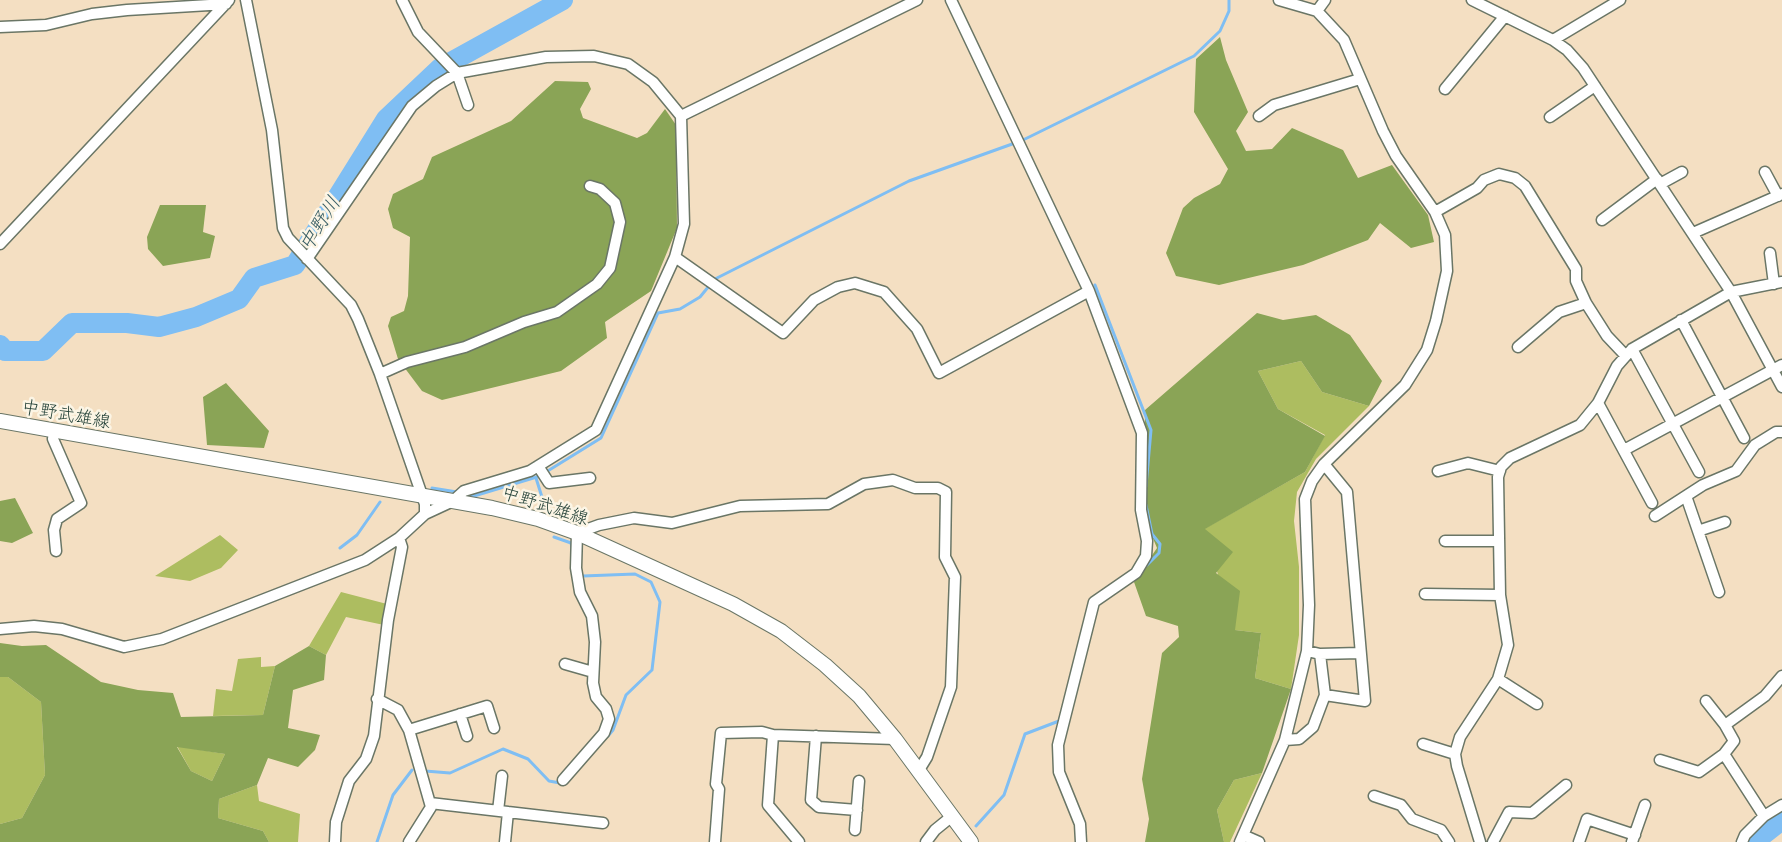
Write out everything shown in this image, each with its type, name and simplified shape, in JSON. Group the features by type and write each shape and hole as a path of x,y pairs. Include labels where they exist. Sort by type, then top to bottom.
{"main road":[{"name":"中野武雄線","path":"0,421 421,494 538,519 577,533 733,604 781,631 825,665 852,690 896,739 971,842"}],"street":[{"path":"246,0 272,130 283,228 296,247 351,305 380,374 421,494 425,514"},
{"path":"402,0 418,32 457,73 468,105"},
{"path":"681,116 917,0"},
{"path":"951,0 1089,291 1142,434 1141,510 1147,541 1146,556 1136,573 1093,606 1063,716 1058,745 1059,772 1080,824 1081,842"},
{"path":"1259,842 1242,838 1285,740 1307,651 1309,605 1305,499 1312,481 1324,464 1405,385 1427,350 1447,271 1445,235 1435,212 1396,156 1344,40 1317,11 1279,0"},
{"path":"1317,11 1325,0"},
{"path":"1472,0 1553,40 1567,50 1595,86 1731,292 1777,368 1782,387"},
{"path":"1553,40 1620,0"},
{"path":"0,27 46,25 102,13 228,2"},
{"path":"0,244 228,2"},
{"path":"1445,89 1504,16"},
{"path":"0,628 34,626 53,628 113,645 141,645 324,578 364,560 399,538 425,514 453,501 465,491 538,466 596,430 675,257 684,224 681,116 653,82 628,64 594,56 546,57 457,73 436,86 412,106 385,142 333,224 307,259"},
{"path":"1259,116 1274,105 1360,79"},
{"path":"1550,117 1595,86"},
{"path":"1602,220 1659,181 1682,172"},
{"path":"1693,233 1780,195 1765,172"},
{"path":"1435,212 1477,188 1484,180 1499,174 1515,178 1525,186 1576,269 1576,281 1586,303 1607,336 1629,352 1699,472"},
{"path":"380,374 407,362 465,347 524,322 557,312 597,284 610,268 620,222 615,202 600,189 590,186"},
{"path":"1480,842 1456,766 1455,754 1460,737 1498,679 1508,645 1500,595 1500,471 1510,458 1580,425 1598,403 1629,352 1731,292 1778,283 1770,254"},
{"path":"675,257 713,281 783,333 814,300 837,287 855,283 884,292 917,329 939,373 1089,291"},
{"path":"1518,347 1559,312 1586,303"},
{"path":"1681,320 1744,438"},
{"path":"1624,450 1777,368"},
{"path":"1598,403 1652,503"},
{"path":"54,432 53,439 81,503 57,519 54,530 56,551"},
{"path":"1656,516 1703,484 1736,471 1755,444 1776,432 1782,432"},
{"path":"1438,471 1468,463 1500,471"},
{"path":"1324,464 1347,492 1359,653 1365,701 1325,695"},
{"path":"538,466 549,483 590,478"},
{"path":"563,780 604,733 609,720 606,709 596,697 592,616 580,592 576,568 577,533 599,525 634,518 672,523 740,506 828,504 864,484 893,480 915,488 938,488 946,492 945,557 955,577 951,687 927,757 919,770"},
{"path":"1686,496 1719,592"},
{"path":"1698,531 1725,522"},
{"path":"334,842 336,822 349,781 366,759 374,736 377,699 402,547 399,538"},
{"path":"1445,541 1499,541"},
{"path":"1425,594 1500,595"},
{"path":"1307,651 1320,654 1359,653"},
{"path":"1285,740 1299,739 1313,727 1325,695 1320,654"},
{"path":"565,664 593,672"},
{"path":"1725,725 1765,696 1782,676"},
{"path":"1498,679 1538,704"},
{"path":"377,699 398,710 409,730 431,807 409,842"},
{"path":"1660,760 1699,772 1724,754 1734,741 1725,725 1706,701"},
{"path":"409,730 487,706 494,728"},
{"path":"460,714 467,736"},
{"path":"715,842 719,789 716,784 721,734 762,732 773,735 896,739"},
{"path":"773,735 768,805 799,842"},
{"path":"816,736 812,800 819,807 857,810"},
{"path":"1423,744 1455,754"},
{"path":"1724,754 1764,816"},
{"path":"502,776 505,842"},
{"path":"855,830 859,781"},
{"path":"1493,842 1509,812 1532,813 1566,785"},
{"path":"1374,796 1401,805 1412,819 1441,830 1449,842"},
{"path":"430,803 603,823"},
{"path":"1579,842 1587,819 1633,838 1645,805"},
{"path":"1742,842 1764,816 1782,805"},
{"path":"926,842 934,830 951,817"}],"green space":[{"path":"1220,37 1226,60 1248,112 1236,131 1246,151 1272,149 1292,128 1343,150 1358,178 1392,165 1428,215 1434,242 1411,248 1380,223 1368,240 1303,265 1219,285 1176,276 1166,253 1183,208 1194,198 1220,184 1228,169 1194,112 1196,59"},
{"path":"555,81 588,82 591,89 580,109 583,118 637,138 647,133 665,109 676,125 677,228 651,291 605,322 607,338 561,371 442,400 422,391 398,359 388,326 391,317 404,311 408,296 410,237 393,228 388,209 393,194 423,179 432,157 511,121"},
{"path":"160,205 206,205 203,232 215,236 210,258 163,266 148,249 147,237"},
{"path":"1257,313 1283,320 1316,315 1350,335 1382,381 1369,406 1322,392 1301,361 1258,371 1278,409 1325,436 1305,472 1205,529 1233,552 1216,573 1240,591 1235,630 1261,633 1255,678 1291,689 1262,773 1234,780 1217,810 1224,842 1145,842 1149,819 1142,779 1162,653 1179,637 1178,626 1146,616 1134,582 1157,548 1144,517 1145,410"},
{"path":"1301,361 1322,392 1369,406 1316,459 1297,492 1294,521 1299,567 1299,635 1291,689 1255,678 1261,633 1235,630 1204,529 1305,472 1325,435 1278,409 1258,371"},
{"path":"226,383 269,431 264,448 207,445 203,397"},
{"path":"15,498 33,533 12,543 0,541 0,501"},
{"path":"220,535 238,550 221,568 190,581 155,576"},
{"path":"341,592 387,604 384,625 346,617 326,655 309,646"},
{"path":"0,643 22,646 46,645 101,682 138,690 173,693 181,717 263,715 275,666 309,646 326,655 324,680 293,690 288,728 320,735 315,750 298,767 268,758 257,785 219,799 218,818 263,831 269,842 0,842 0,824 22,818 45,775 41,702 8,677 0,677","holes":["177,747 225,754 212,781 191,771"]},
{"path":"261,657 261,667 275,666 263,715 213,716 216,689 232,691 238,659"},
{"path":"0,677 8,677 41,702 45,775 22,818 0,824"},
{"path":"177,746 225,754 212,781 191,771"},
{"path":"1262,773 1230,842 1224,842 1217,810 1234,780"},
{"path":"257,785 259,801 300,814 298,842 269,842 263,831 218,818 219,799"}],"waterway":[{"name":"中野川","path":"0,345 5,351 43,351 72,323 127,323 159,327 196,317 239,299 254,278 295,265 386,119 440,68 563,0"},
{"path":"1021,141 1194,56 1220,31 1229,11 1229,0"},
{"path":"713,280 909,181 1015,143"},
{"path":"1095,285 1151,430 1146,486"},
{"path":"546,472 601,438 658,313 680,309 700,297 709,286"},
{"path":"466,494 474,496 540,476"},
{"path":"536,478 546,510"},
{"path":"432,488 457,492"},
{"path":"340,548 357,535 380,502"},
{"path":"1146,505 1152,534 1160,544 1159,553 1147,565"},
{"path":"554,537 571,543 572,548"},
{"path":"583,576 635,574 651,582 660,602 652,670 626,695 613,730 608,736"},
{"path":"976,826 1004,795 1025,734 1059,721 1060,718"},
{"path":"425,771 450,773 503,749 528,759 549,781 560,783"},
{"path":"377,842 393,795 412,770"},
{"path":"1754,842 1782,820"}]}
